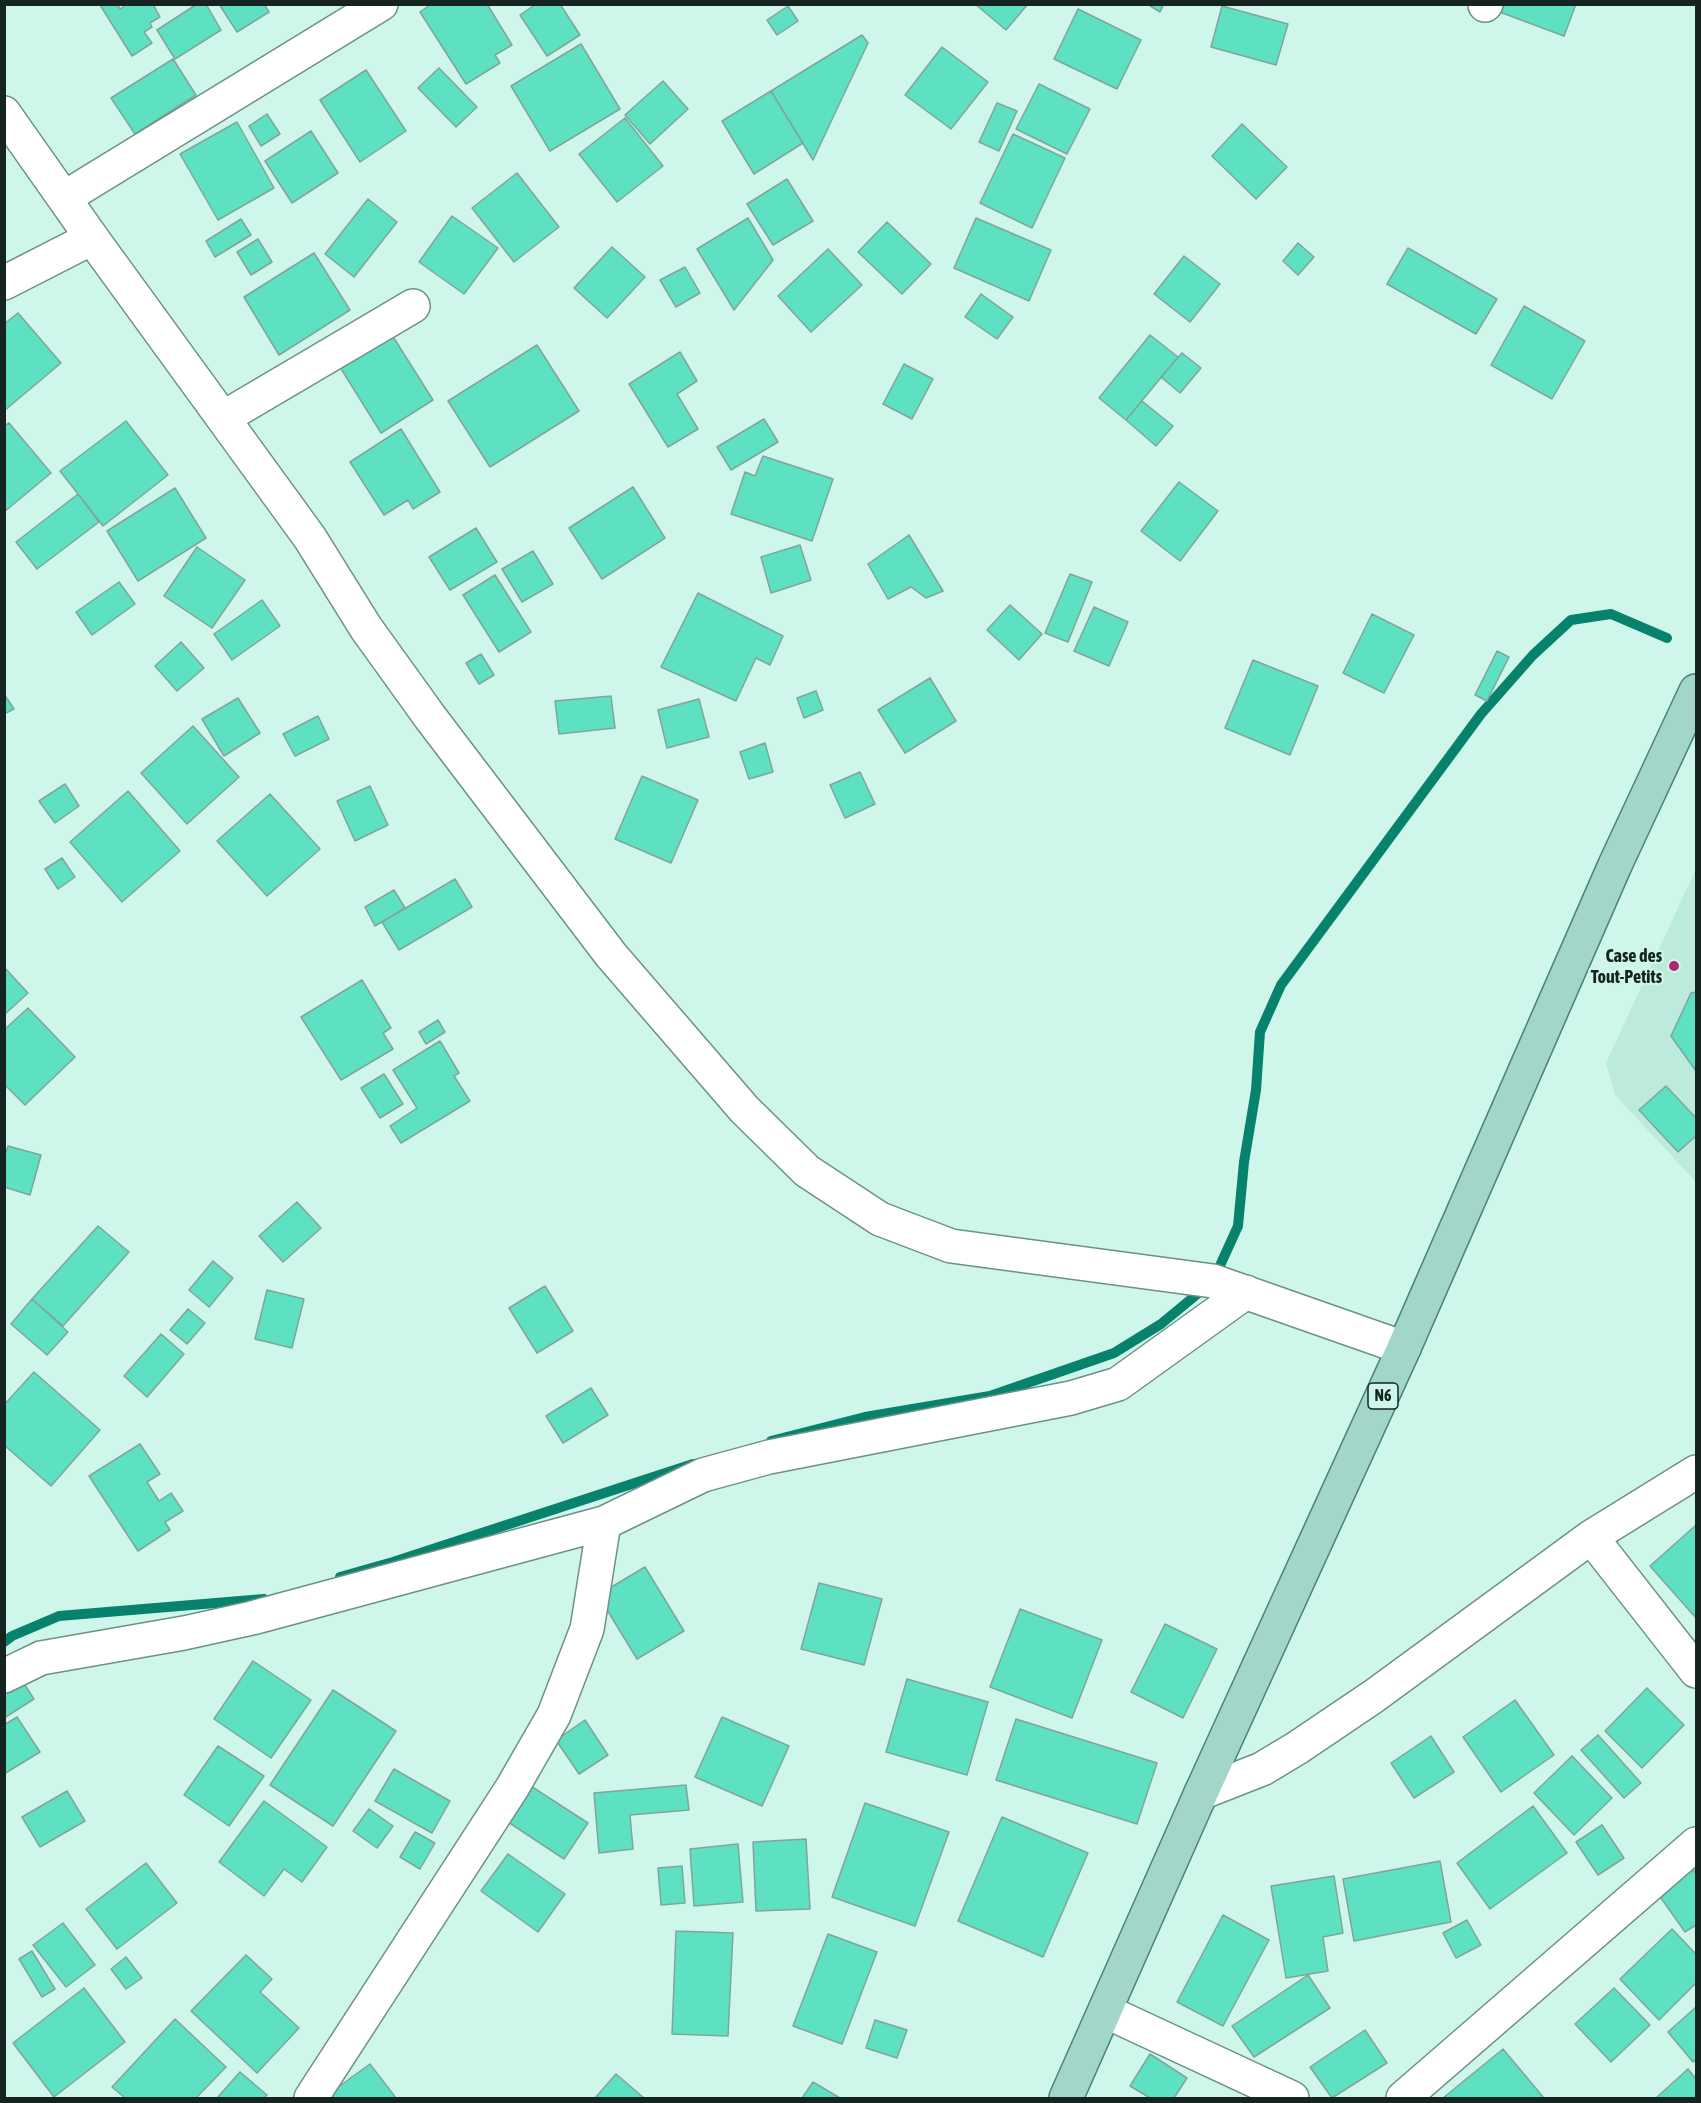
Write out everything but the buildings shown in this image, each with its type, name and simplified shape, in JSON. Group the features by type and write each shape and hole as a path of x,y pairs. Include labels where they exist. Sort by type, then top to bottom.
{"main road":[{"name":"N6","path":"1066,2098 1201,1793 1404,1348 1615,865 1696,691"}],"street":[{"path":"64,198 381,4"},
{"path":"4,113 310,538 366,628 430,717 611,955 744,1109 807,1171 880,1219 951,1246 1214,1281 1404,1348"},
{"path":"4,283 92,238"},
{"path":"224,418 413,306"},
{"path":"4,1676 41,1658 184,1633 252,1618 604,1523 703,1475 769,1457 1071,1398 1119,1384 1246,1292"},
{"path":"1201,1793 1262,1769 1297,1748 1374,1696 1591,1537 1696,1472"},
{"path":"311,2098 512,1788 554,1715 587,1629 604,1523"},
{"path":"1591,1537 1696,1671"},
{"path":"1403,2098 1696,1844"},
{"path":"1105,2011 1292,2098"}],"shaded area":[{"name":"Case des Tout-Petits","path":"1696,869 1696,1182 1615,1095 1606,1063"}],"waterway":[{"path":"771,1441 865,1417 990,1396 1114,1353 1161,1324 1213,1281 1238,1226 1244,1162 1256,1090 1260,1032 1281,985 1481,714 1533,655 1571,620 1611,614 1667,638"},
{"path":"340,1577 393,1562 693,1464"},
{"path":"4,1642 12,1636 59,1616 264,1599"}],"place":[{"name":"Case des Tout-Petits","path":"1674,966"}]}
